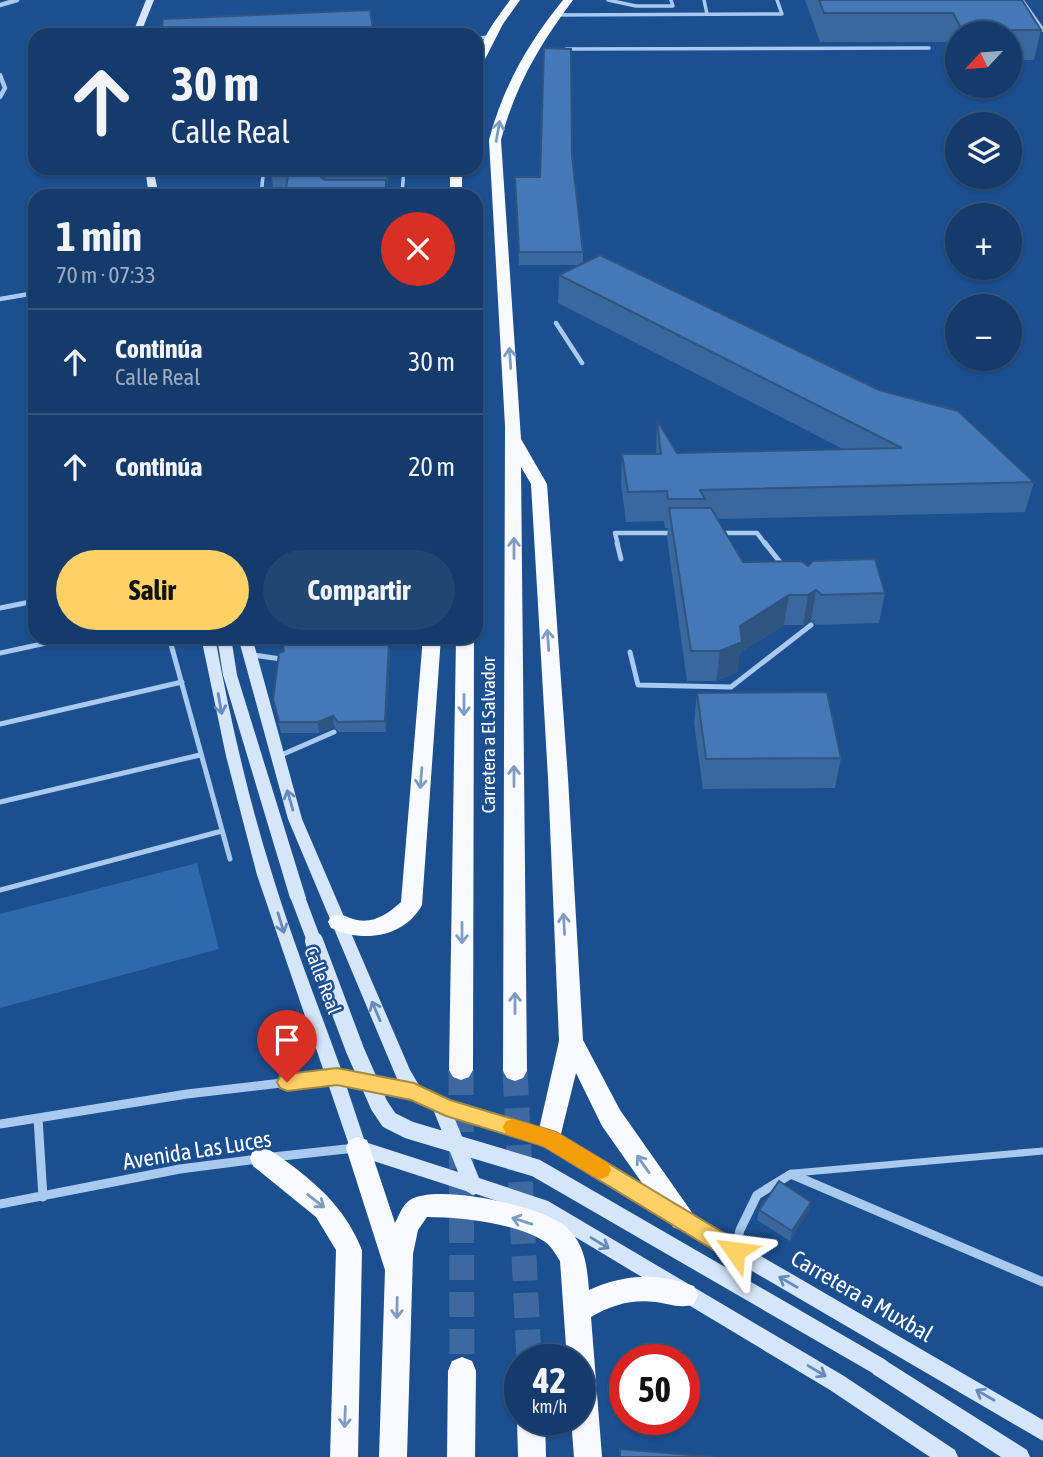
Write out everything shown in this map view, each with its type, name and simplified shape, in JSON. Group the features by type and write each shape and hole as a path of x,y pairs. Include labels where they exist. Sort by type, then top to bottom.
{"highway":[{"path":"483,51 515,0"},
{"name":"Carretera a El Salvador","path":"515,1071 514,439 495,140 502,107 555,15 568,0"},
{"path":"514,439 540,484 557,755 571,1041 549,1138"},
{"path":"339,922 353,930 374,928 402,915 411,905 431,644"},
{"name":"Carretera a El Salvador","path":"461,1070 464,644"},
{"path":"571,1041 611,1118 682,1219"},
{"path":"358,1148 398,1270"},
{"path":"262,1158 323,1206 344,1234 349,1250 344,1457"},
{"path":"393,1457 398,1270 405,1230 419,1208 430,1204 482,1212 550,1230 563,1242 573,1258 588,1457"},
{"path":"578,1310 602,1295 629,1288 657,1288 685,1294"},
{"path":"461,1457 462,1371"},
{"path":"531,1435 532,1457"}],"main road":[{"path":"139,28 150,0"},
{"name":"Calle Real","path":"209,644 225,729 262,862 289,950 337,1076 358,1148"},
{"path":"226,644 230,675 298,898 350,1038 379,1105 389,1120 409,1130 536,1168 880,1367 1020,1457"},
{"name":"Calle Real","path":"247,644 295,819 403,1073 414,1092"},
{"path":"337,1076 414,1092 440,1105 549,1138"},
{"path":"440,1105 482,1212"},
{"name":"Carretera a Muxbal","path":"549,1138 735,1251 1043,1431"},
{"path":"358,1148 542,1207 837,1383 948,1457"}],"street":[{"path":"0,5 17,0"},
{"path":"0,75 5,88 0,97"},
{"path":"0,1124 187,1094 337,1076"},
{"path":"38,1118 44,1197"},
{"name":"Avenida Las Luces","path":"0,1204 180,1169 358,1148"},
{"path":"735,1251 740,1230 757,1195 790,1174 1043,1282"}],"lane":[{"path":"608,0 636,6 673,6"},
{"path":"671,0 674,14"},
{"path":"704,0 707,14"},
{"path":"555,15 782,14 777,0"},
{"path":"1022,0 1043,30"},
{"path":"483,38 491,37"},
{"path":"565,49 929,48"},
{"path":"0,299 28,294"},
{"path":"556,323 582,363"},
{"path":"621,559 615,533 680,533"},
{"path":"705,533 757,533 788,571"},
{"path":"0,608 28,602"},
{"path":"630,652 638,685 732,687 811,625"},
{"path":"0,653 42,644"},
{"path":"171,644 230,859"},
{"path":"250,654 281,660"},
{"path":"0,724 182,682"},
{"path":"277,757 334,733"},
{"path":"0,802 200,755"},
{"path":"0,890 222,831"},
{"path":"790,1174 1043,1152"}],"shaded area":[{"path":"197,863 219,949 0,1008 0,914"}],"building":[{"path":"819,0 1022,0 1041,30 1022,30 1022,21 957,21 953,13 824,13"},
{"path":"370,10 373,28 162,28 163,19"},
{"path":"544,48 571,49 572,156 583,252 519,252 515,177 540,177"},
{"path":"288,175 323,175 321,177 325,180 386,180 386,189 286,189"},
{"path":"600,255 879,390 958,411 1034,482 700,490 705,499 668,499 667,491 628,492 622,454 661,454 657,420 677,453 902,448 559,275"},
{"path":"669,508 711,508 743,562 801,561 808,566 813,561 875,559 885,593 822,595 816,590 808,595 789,595 740,626 742,642 720,651 691,651"},
{"path":"389,644 385,721 338,722 333,716 318,722 279,722 273,699 279,653 284,651 283,645"},
{"path":"827,692 841,758 706,759 697,693"},
{"path":"779,1181 811,1202 792,1231 759,1210"},
{"path":"620,1449 714,1457 620,1457"}],"tunnel":[{"path":"461,1070 462,1371"},
{"path":"515,1071 528,1344"}],"slow traffic":[{"path":"513,1127 549,1138 601,1170"}],"route":[{"path":"287,1082 337,1076 414,1092 446,1107 549,1138 735,1251"}]}
